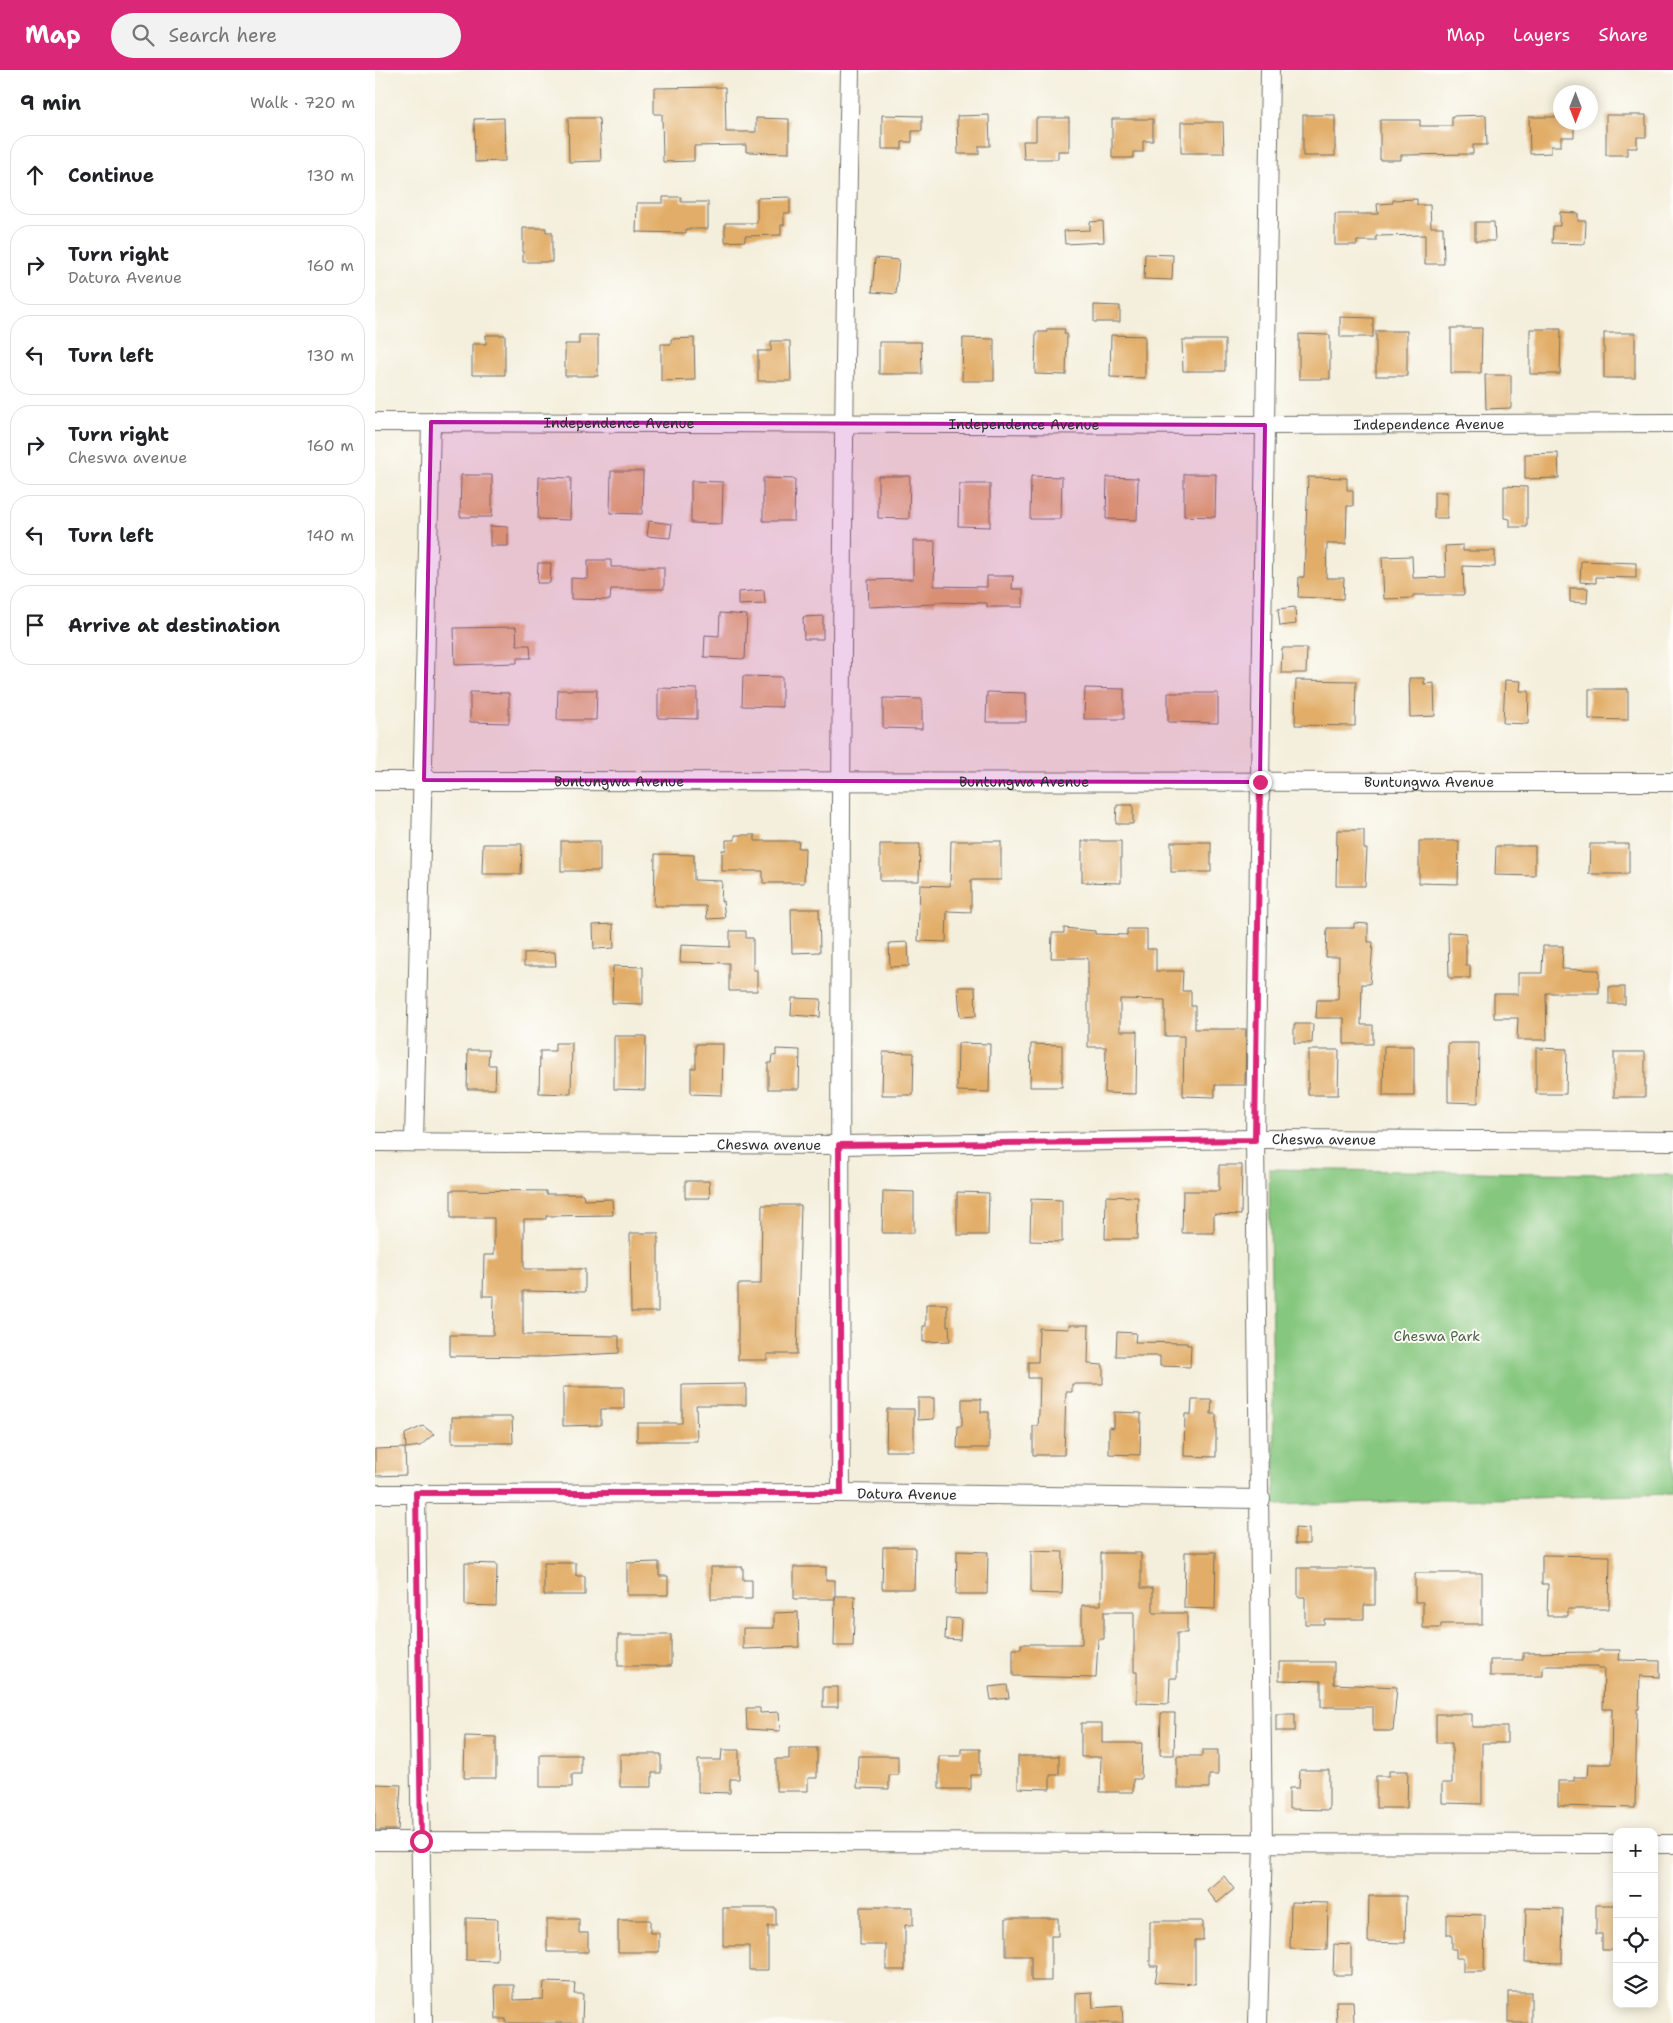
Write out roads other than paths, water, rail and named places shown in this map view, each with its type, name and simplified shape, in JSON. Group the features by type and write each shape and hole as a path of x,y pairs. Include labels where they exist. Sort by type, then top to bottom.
{"street":[{"path":"841,1493 839,1145 843,423 850,70"},
{"path":"1258,2023 1263,1844 1261,1498 1255,1140 1270,70"},
{"name":"Independence Avenue","path":"375,422 1265,425 1673,423"},
{"path":"414,1142 431,422"},
{"name":"Buntungwa Avenue","path":"375,781 1673,782"},
{"name":"Cheswa avenue","path":"375,1142 839,1145 1255,1140 1673,1140"},
{"path":"416,1493 423,2023"},
{"name":"Datura Avenue","path":"375,1494 841,1493 1261,1498"},
{"path":"375,1841 1613,1844"},
{"path":"1658,1844 1673,1844"}],"park label":[{"name":"Cheswa Park","path":"1437,1336"}]}
